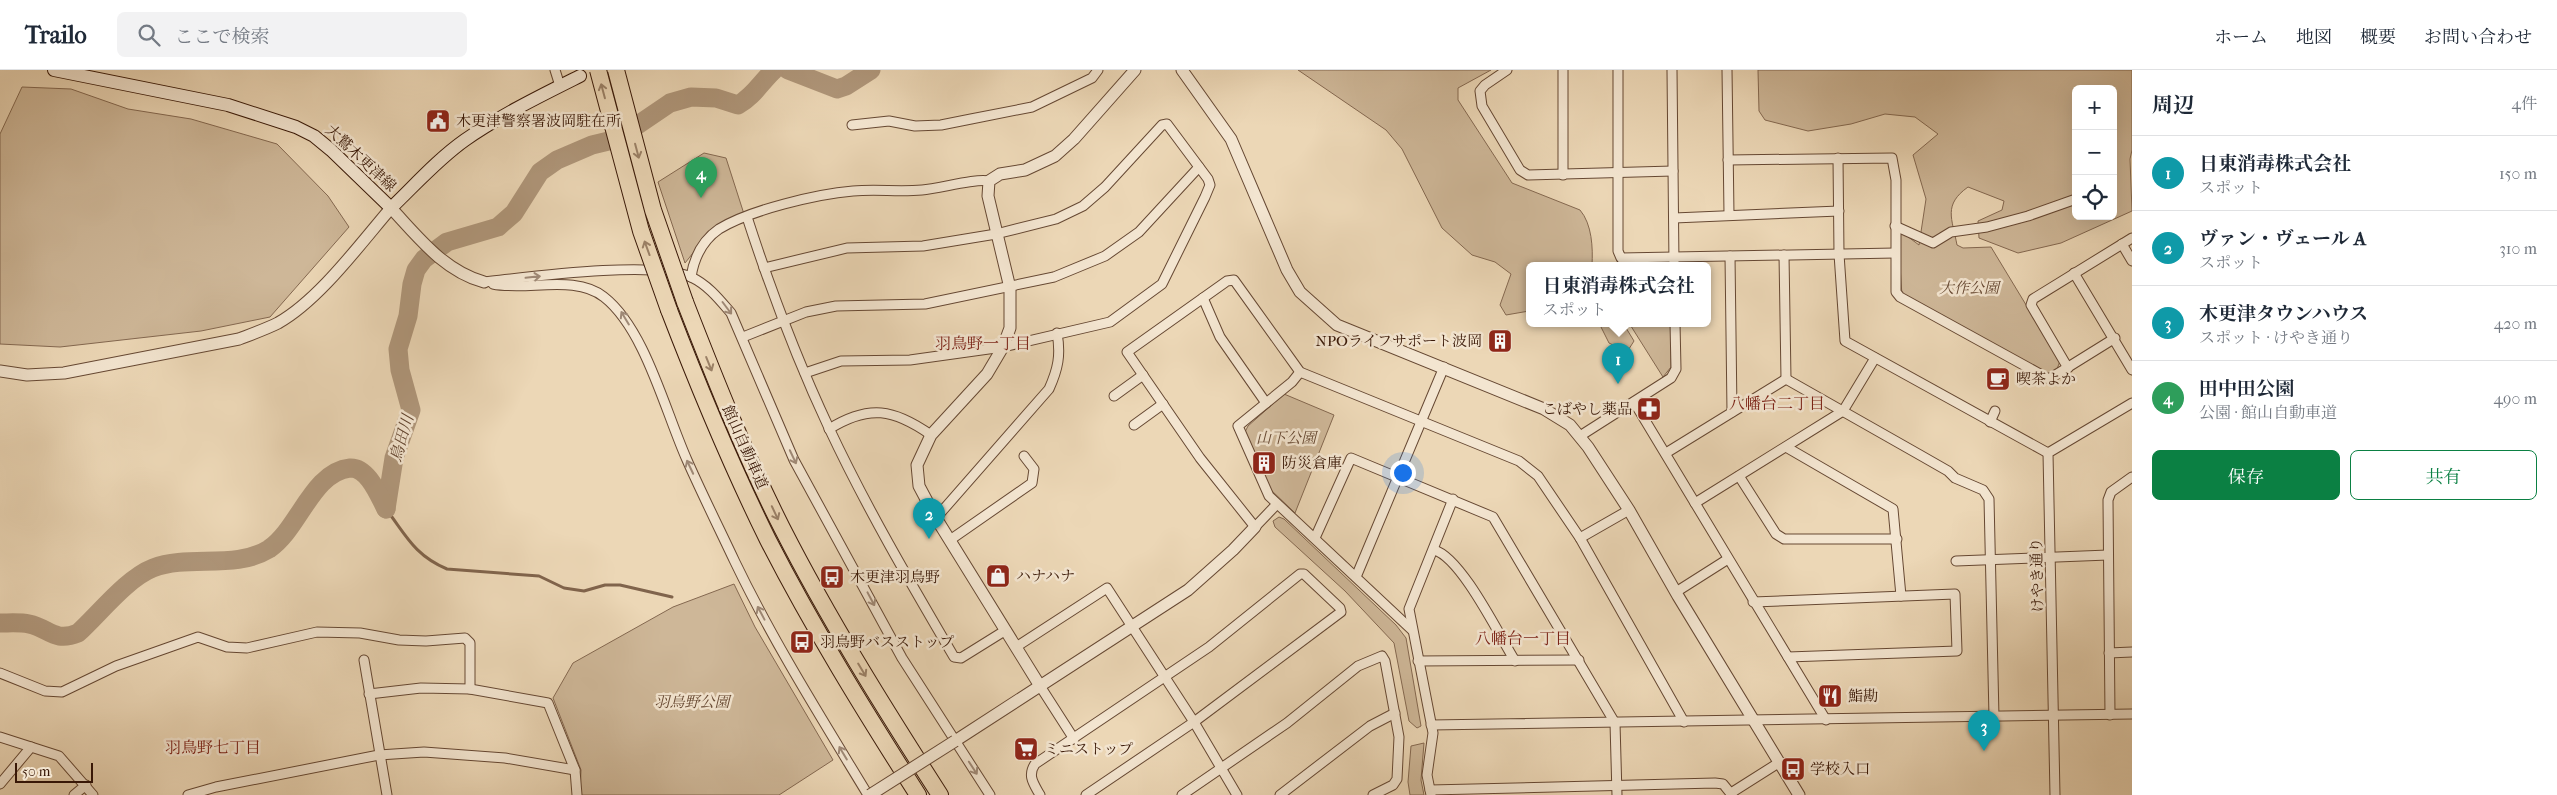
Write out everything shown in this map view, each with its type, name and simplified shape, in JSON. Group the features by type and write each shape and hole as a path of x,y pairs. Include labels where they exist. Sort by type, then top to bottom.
{"highway":[{"name":"館山自動車道","path":"598,70 640,230 669,310 728,455 768,539 828,647 918,795"},
{"name":"館山自動車道","path":"616,70 653,210 685,302 744,448 782,527 880,700 940,795"}],"main road":[{"name":"大鷲木更津線","path":"54,70 228,105 296,127 314,136 331,150 391,208 436,164 464,141 489,125 580,76"}],"street":[{"path":"555,70 560,86"},
{"path":"852,125 889,121 915,126 941,125 1032,107 1092,78 1098,70"},
{"path":"690,277 694,262 702,245 718,230 747,217 807,197 854,191 920,190 955,186 980,179 988,181 1000,174 1025,170 1055,156 1074,139 1135,70"},
{"path":"1182,70 1231,139 1287,270 1300,292 1337,325 1444,367 1557,415 1580,436 1629,510 1676,592 1800,795"},
{"path":"1507,70 1485,85 1480,91 1482,106 1520,170 1528,175 1673,171"},
{"path":"1563,70 1563,175"},
{"path":"1618,70 1618,251 1621,258 1674,262 1730,256 1894,253"},
{"path":"1672,70 1674,262"},
{"path":"1727,70 1729,214"},
{"path":"764,268 847,248 923,246 996,234 1056,219 1083,206 1105,187 1162,125 1167,124 1208,179 1210,185 1162,284 1110,322 1003,346 910,360 841,361 806,373"},
{"path":"1838,158 1839,254 1845,341 2048,453 2132,403"},
{"path":"1728,160 1892,158 1896,180 1894,253 1896,292 1900,297 2049,380 2115,338"},
{"path":"743,337 806,312 836,306 924,304 1010,288 1054,277 1105,256 1139,232 1198,167"},
{"path":"988,181 988,196 1010,288 1010,328 1003,346 987,374 931,435 917,466 919,486 936,518 1074,739"},
{"path":"1895,226 1933,243 1951,232 1996,225 2072,200"},
{"path":"0,370 27,375 64,373 239,339 257,332 278,323 312,297 391,208 441,259 470,278 505,286 557,284 587,289 602,295 621,311 638,341 687,459 736,564 790,666 869,795 1188,590 1233,550 1278,504"},
{"path":"1674,218 1729,214 1839,211"},
{"path":"747,217 784,320 829,429 888,545 954,657 961,658 1006,630"},
{"path":"2068,368 2031,305 2033,298 2132,238"},
{"path":"2122,244 2132,261"},
{"path":"1784,255 1786,379"},
{"path":"1730,256 1732,412"},
{"path":"484,282 642,270 690,277 714,292 731,313 743,337 794,460 902,658 990,795"},
{"path":"2074,273 2115,338 2132,370"},
{"path":"1255,527 1200,458 1127,352 1228,281 1234,280 1300,372 1518,461 1533,471 1580,538 1684,722"},
{"path":"1203,298 1220,337 1266,403"},
{"path":"1580,436 1671,378 1676,369 1675,327"},
{"path":"936,518 1049,389 1057,370 1060,352 1057,333"},
{"path":"1696,503 1843,411 1875,358"},
{"path":"1356,577 1444,367"},
{"path":"1300,372 1238,426 1263,485 1278,504 1412,630"},
{"path":"1114,396 1144,375"},
{"path":"1786,379 1961,476 1983,490 1989,499 1992,559 1994,717"},
{"path":"1666,453 1786,379"},
{"path":"1634,402 1696,503 1753,602 1826,720"},
{"path":"1134,425 1163,404"},
{"path":"1990,422 1995,411"},
{"path":"829,429 846,418 866,412 891,414 908,419 931,435"},
{"path":"1786,448 1893,509 1901,596"},
{"name":"けやき通り","path":"2048,453 2055,795"},
{"path":"950,540 1032,482 1034,468 1024,456"},
{"path":"1315,538 1351,458 1494,517 1615,723 1617,790"},
{"path":"1739,476 1776,534 1784,539 1897,539"},
{"path":"2110,715 2108,500 2111,492 2132,477"},
{"path":"1453,499 1409,609 1433,733 1427,775 1430,792 1617,790 1715,783 1724,784 1731,794 1780,762"},
{"path":"1580,538 1629,510"},
{"path":"1434,550 1443,552 1458,567 1515,661"},
{"path":"1956,560 2108,555"},
{"path":"1676,592 1728,559"},
{"path":"1040,795 1030,778 1031,770 1035,764 1209,647 1300,574 1304,574 1340,608 1341,612 1194,722 1086,795"},
{"path":"1016,648 1107,588 1223,768 1237,795"},
{"path":"1753,602 1955,594 1957,651 1788,657"},
{"path":"0,673 45,691 62,692 116,666 198,637 227,647 247,648 317,632 360,633 399,640 426,641 465,638 470,643 470,690"},
{"path":"2109,653 2132,652"},
{"path":"1182,795 1287,723 1358,666 1382,656 1385,662 1399,736 1397,779 1393,785 1373,795"},
{"path":"364,660 386,795"},
{"path":"1418,661 1579,660"},
{"path":"369,694 421,688 470,690 548,703 575,770 577,795"},
{"path":"1280,795 1370,726 1394,714"},
{"path":"1431,724 1756,721 2132,714"},
{"path":"0,737 59,756 93,795"},
{"path":"0,784 31,747"},
{"path":"188,795 216,791 379,755 424,752 506,758 575,770"},
{"path":"74,795 86,785"}],"green space":[{"path":"1298,70 1491,70 1458,88 1458,100 1512,183 1580,210 1589,229 1592,244 1592,262 1526,262 1526,312 1506,315 1500,305 1511,274 1495,262 1472,255 1442,228 1402,149 1386,130"},
{"name":"大作公園","path":"1758,70 2132,70 2132,150 2130,159 2132,211 2117,218 2117,85 2072,85 2072,220 2112,220 2061,243 2018,253 1979,238 1978,221 2002,210 2004,201 1968,187 1960,194 1952,206 1951,213 1957,245 1963,248 1991,247 2060,361 2057,369 2048,376 1902,296 1898,234 1903,233 1919,245 1926,199 1913,155 1938,134 1915,117 1885,114 1851,124 1808,131 1765,120 1759,111"},
{"path":"22,87 71,89 128,109 191,119 277,144 328,196 349,227 270,317 201,331 60,347 0,344 0,134"},
{"path":"704,153 726,158 744,214 715,228 685,263 658,182"},
{"path":"1601,327 1625,327 1634,341 1627,352 1609,343"},
{"path":"1632,327 1671,327 1671,367 1663,377"},
{"name":"山下公園","path":"1284,394 1334,415 1295,513 1270,489 1245,432 1248,426"},
{"path":"1279,517 1284,519 1396,625 1406,638 1421,726 1417,728 1409,721 1394,643 1345,591 1275,527 1273,521"},
{"name":"羽鳥野公園","path":"734,584 755,627 833,760 779,795 580,795 581,770 553,698 573,663 673,607"},
{"path":"1424,743 1421,780 1424,795 1410,795 1408,782 1411,746"}],"waterway":[{"name":"鳥田川","path":"386,509 394,458 411,410 400,370 398,349 408,316 412,284 416,270 424,259 447,242 498,227 514,213 540,172 557,160 592,145 617,139 670,103 691,97 716,98 738,105 753,93 774,70"},
{"name":"鳥田川","path":"788,70 837,89 846,86 871,70"},
{"name":"鳥田川","path":"0,623 29,624 57,636 70,636 78,633 123,588 153,568 182,562 227,561 256,555 269,549 280,540 306,502 326,480 337,472 350,468 362,472 367,477 386,509"},
{"path":"386,509 418,551 447,569 539,576 564,588 584,591 605,585 620,585 672,597"}],"place":[{"name":"木更津警察署波岡駐在所","path":"438,121"},
{"name":"田中田公園","path":"701,198"},
{"name":"NPOライフサポート波岡","path":"1500,341"},
{"name":"喫茶よか","path":"1998,379"},
{"name":"日東消毒株式会社","path":"1618,384"},
{"name":"こばやし薬品","path":"1649,409"},
{"name":"防災倉庫","path":"1264,463"},
{"name":"ヴァン・ヴェール A","path":"929,539"},
{"name":"ハナハナ","path":"998,576"},
{"name":"木更津羽鳥野","path":"832,577"},
{"name":"羽鳥野バスストップ","path":"802,642"},
{"name":"鮨勘","path":"1830,696"},
{"name":"ミニストップ","path":"1026,749"},
{"name":"木更津タウンハウス","path":"1984,751"},
{"name":"学校入口","path":"1793,769"}],"district":[{"name":"羽鳥野一丁目","path":"983,343"},
{"name":"八幡台二丁目","path":"1777,403"},
{"name":"八幡台一丁目","path":"1523,638"},
{"name":"羽鳥野七丁目","path":"213,747"}]}
